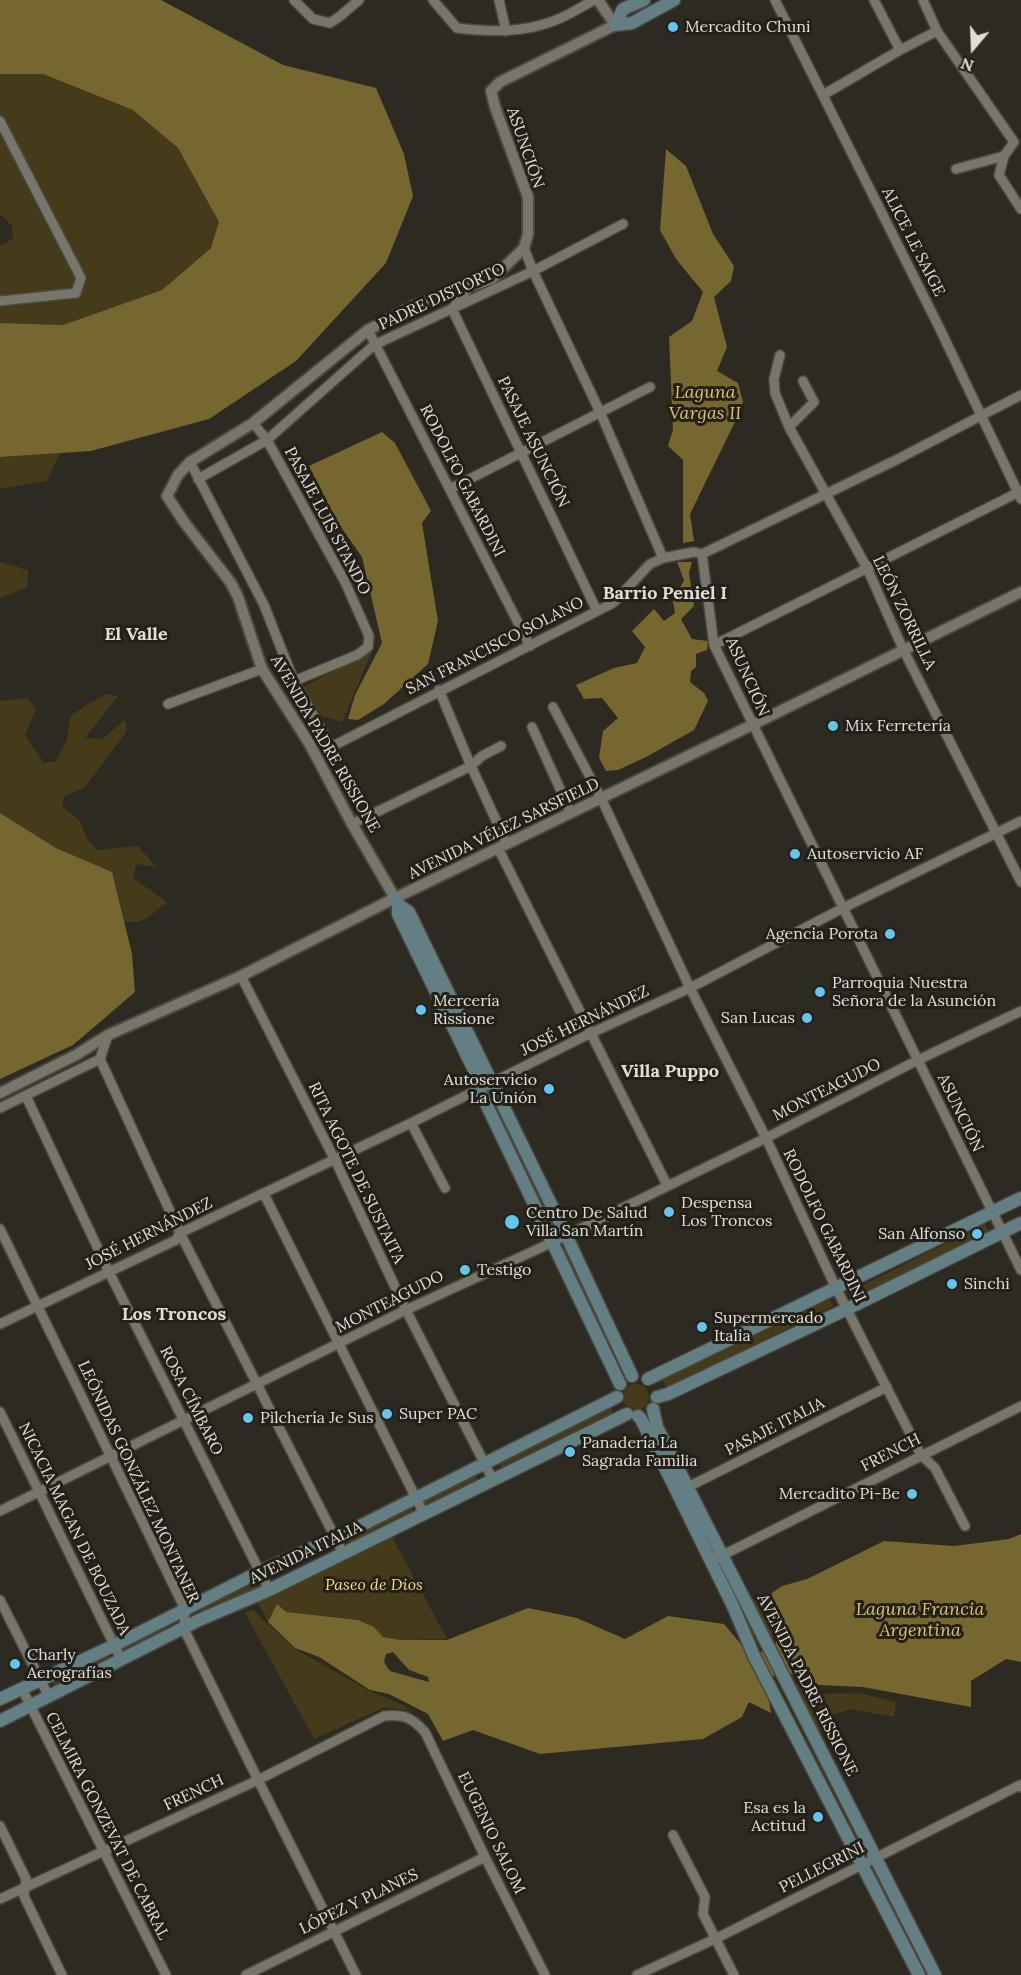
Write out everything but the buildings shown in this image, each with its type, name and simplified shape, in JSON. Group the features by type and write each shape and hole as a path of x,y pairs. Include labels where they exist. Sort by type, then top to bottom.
{"main road":[{"path":"615,25 623,9 644,0"},
{"path":"615,25 632,23 674,0"},
{"name":"AVENIDA PADRE RISSIONE","path":"396,901 409,912 632,1376"},
{"name":"AVENIDA PADRE RISSIONE","path":"396,901 398,914 474,1070 479,1089 620,1384"},
{"path":"648,1379 1021,1198"},
{"path":"655,1403 655,1387 648,1379 632,1376 620,1384 616,1397 621,1408 632,1415 645,1415 655,1403 668,1394 847,1309 1021,1222"},
{"name":"AVENIDA ITALIA","path":"0,1700 261,1571 416,1499 616,1397"},
{"name":"AVENIDA PADRE RISSIONE","path":"655,1403 657,1427 711,1561 754,1656 919,1975"},
{"name":"AVENIDA PADRE RISSIONE","path":"632,1415 641,1419 723,1555 935,1975"},
{"name":"AVENIDA ITALIA","path":"0,1721 199,1620 269,1590 493,1480 632,1415"}],"street":[{"path":"294,0 313,19 330,23 359,0"},
{"path":"433,0 457,28 506,31 531,28 557,20 596,0 615,25"},
{"path":"499,0 506,31"},
{"name":"ALICE LE SAIGE","path":"775,0 1020,494"},
{"path":"874,0 900,50"},
{"path":"923,0 938,31 1014,142 1004,156 999,175 1021,209"},
{"name":"ASUNCIÓN","path":"615,25 500,82 491,91 528,197 528,234 524,248 533,272 600,412 663,558"},
{"path":"823,95 900,50 938,31"},
{"path":"0,121 81,278 76,293 0,301"},
{"path":"956,169 1004,156"},
{"name":"PADRE DISTORTO","path":"198,479 267,440 374,345 533,272 623,224"},
{"name":"PADRE DISTORTO","path":"178,475 190,462 253,423 368,330 416,305 492,279 524,248"},
{"path":"452,309 468,289"},
{"name":"PASAJE ASUNCIÓN","path":"452,309 597,611"},
{"name":"RODOLFO GABARDINI","path":"368,330 530,646"},
{"name":"LEÓN ZORRILLA","path":"780,355 774,379 775,393 789,427 867,568 903,649 1021,882"},
{"path":"789,427 813,402 803,381"},
{"path":"450,489 650,387"},
{"path":"663,558 694,552 702,554 896,460 1021,395"},
{"name":"PASAJE LUIS STANDO","path":"253,423 267,440 345,582 369,636 368,647 357,655 294,681"},
{"name":"AVENIDA PADRE RISSIONE","path":"190,462 264,604 294,681 331,747"},
{"name":"AVENIDA PADRE RISSIONE","path":"178,475 167,496 231,584 238,597 262,669 309,743 396,901"},
{"path":"714,645 1020,494"},
{"name":"ASUNCIÓN","path":"702,554 714,645 1021,1270"},
{"name":"SAN FRANCISCO SOLANO","path":"331,747 613,603 650,564 663,558"},
{"name":"AVENIDA VÉLEZ SARSFIELD","path":"0,1093 76,1055 108,1035 241,976 396,901 502,846 1021,592"},
{"path":"168,704 262,669"},
{"path":"439,690 502,846 589,1034 667,1185"},
{"name":"RODOLFO GABARDINI","path":"553,707 601,798 690,988 766,1138 836,1288 921,1455 935,1468 964,1526"},
{"path":"532,728 572,813"},
{"path":"309,743 325,736"},
{"path":"352,824 471,766 482,756 501,746"},
{"name":"JOSÉ HERNÁNDEZ","path":"0,1324 176,1240 180,1233 335,1160 589,1034 690,988 843,908 1021,821"},
{"name":"RITA AGOTE DE SUSTAITA","path":"241,976 493,1480"},
{"name":"MONTEAGUDO","path":"0,1511 406,1310 553,1242 1021,1011"},
{"path":"108,1035 100,1059 180,1233 344,1553"},
{"path":"0,1108 100,1059"},
{"name":"ROSA CÍMBARO","path":"26,1096 109,1272 269,1590"},
{"path":"411,1123 444,1188"},
{"path":"264,1194 424,1514"},
{"name":"LEÓNIDAS GONZÁLEZ MONTANER","path":"0,1229 185,1609 184,1629 356,1975"},
{"name":"PASAJE ITALIA","path":"682,1490 887,1387"},
{"name":"FRENCH","path":"711,1561 1021,1406"},
{"name":"NICACIA MAGAN DE BOUZADA","path":"0,1412 121,1659"},
{"name":"CELMIRA GONZEVAT DE CABRAL","path":"0,1600 49,1697"},
{"name":"CELMIRA GONZEVAT DE CABRAL","path":"22,1689 166,1975"},
{"name":"FRENCH","path":"0,1899 258,1780 384,1716 398,1715"},
{"name":"EUGENIO SALOM","path":"398,1715 414,1720 425,1732 545,1975"},
{"name":"PELLEGRINI","path":"637,1975 717,1938 1021,1786"},
{"path":"0,1826 26,1879 24,1896 62,1975"},
{"path":"673,1835 705,1897 703,1914 734,1975"},
{"name":"LÓPEZ Y PLANES","path":"246,1975 485,1857"}],"green space":[{"path":"0,74 43,74 133,110 178,148 219,222 212,248 162,290 63,325 0,323 0,245 4,245 13,238 12,226 0,214"},
{"path":"60,453 47,481 0,489 0,457"},
{"path":"0,562 28,570 27,587 0,598"},
{"path":"372,651 342,722 322,716 303,687"},
{"path":"106,694 118,696 85,738 102,739 125,720 127,731 85,787 65,796 62,806 80,821 88,841 98,850 138,846 156,867 136,864 133,878 167,902 147,918 137,922 124,922 112,872 56,848 0,813 0,701 27,698 36,709 25,735 44,763 56,761 67,740 70,717"},
{"path":"495,1102 558,1227 551,1230 491,1103"},
{"path":"985,1224 989,1231 865,1294 861,1286"},
{"path":"565,1248 625,1375 623,1376 562,1249"},
{"path":"829,1298 833,1306 667,1388 662,1380"},
{"path":"636,1384 646,1387 649,1397 646,1407 636,1410 626,1407 623,1397 626,1387"},
{"path":"609,1405 614,1414 502,1468 499,1463"},
{"path":"475,1474 478,1480 426,1507 423,1501"},
{"path":"412,1507 414,1512 349,1544 346,1538"},
{"name":"Paseo de Dios","path":"390,1533 447,1639 400,1640 383,1637 374,1627 358,1620 286,1612 277,1604 268,1622 257,1601"},
{"path":"324,1547 325,1552 272,1578 269,1573"},
{"path":"724,1571 862,1842 859,1842 722,1572"},
{"path":"256,1583 258,1587 201,1613 199,1608"},
{"path":"752,1598 772,1613 773,1642"},
{"path":"253,1610 295,1649 411,1711 385,1707 314,1739 245,1613"},
{"path":"164,1626 167,1631 123,1650 122,1648"},
{"path":"109,1653 110,1659 55,1686 52,1683 52,1681"},
{"path":"794,1683 819,1694 860,1693 896,1702 894,1717 850,1709 833,1715 830,1725 819,1732"},
{"path":"880,1871 932,1975 923,1975 874,1874"}],"water":[{"path":"0,0 161,0 283,65 376,88 404,154 413,196 386,263 296,361 209,419 91,451 0,457 0,323 63,325 162,290 211,248 219,222 178,148 133,110 43,74 0,74"},
{"name":"Laguna Vargas II","path":"666,149 686,166 713,234 734,266 731,281 714,297 727,347 717,371 738,383 743,402 690,514 694,541 683,543 683,460 668,446 673,430 669,337 692,321 703,292 676,259 660,230"},
{"path":"382,432 395,443 431,511 422,523 438,621 428,664 384,704 358,720 348,719 355,695 382,643 362,557 336,520 309,466"},
{"path":"677,562 692,562 689,573 694,606 681,619 692,639 708,641 707,650 696,654 696,667 691,671 690,682 704,693 708,701 694,730 646,757 618,770 606,771 599,758 603,731 618,718 602,698 584,699 576,685 614,668 637,663 645,647 632,631 654,609 664,621 675,613 673,602 684,580"},
{"path":"0,813 56,848 112,872 132,954 135,992 73,1045 0,1079"},
{"name":"Laguna Francia Argentina","path":"1021,1534 1021,1662 1006,1659 971,1681 971,1707 863,1687 818,1685 785,1671 762,1681 768,1695 771,1713 749,1702 742,1717 703,1739 540,1754 473,1730 443,1741 428,1714 389,1694 370,1690 319,1657 295,1648 268,1622 277,1604 286,1612 358,1620 374,1627 383,1637 400,1640 447,1640 528,1608 577,1618 625,1639 668,1616 724,1624 750,1655 754,1656 776,1643 775,1613 762,1600 782,1586 807,1579 884,1541 954,1546 1009,1539","holes":["393,1652 409,1670 428,1677 429,1682 390,1671 384,1662 386,1654"]}],"place":[{"name":"Mercadito Chuni","path":"673,27"},
{"name":"Mix Ferretería","path":"833,726"},
{"name":"Autoservicio AF","path":"795,854"},
{"name":"Agencia Porota","path":"890,934"},
{"name":"Parroquia Nuestra Señora de la Asunción","path":"820,992"},
{"name":"Mercería Rissione","path":"421,1010"},
{"name":"San Lucas","path":"807,1018"},
{"name":"Autoservicio La Unión","path":"549,1089"},
{"name":"Despensa Los Troncos","path":"669,1212"},
{"name":"Centro De Salud Villa San Martín","path":"512,1222"},
{"name":"San Alfonso","path":"977,1234"},
{"name":"Testigo","path":"465,1270"},
{"name":"Sinchi","path":"952,1284"},
{"name":"Supermercado Italia","path":"702,1327"},
{"name":"Super PAC","path":"387,1414"},
{"name":"Pilchería Je Sus","path":"248,1418"},
{"name":"Panadería La Sagrada Familia","path":"570,1452"},
{"name":"Mercadito Pi-Be","path":"912,1494"},
{"name":"Charly Aerografías","path":"15,1664"},
{"name":"Esa es la Actitud","path":"818,1817"}],"district":[{"name":"Barrio Peniel I","path":"665,594"},
{"name":"El Valle","path":"136,635"},
{"name":"Villa Puppo","path":"670,1072"},
{"name":"Los Troncos","path":"174,1315"}]}
